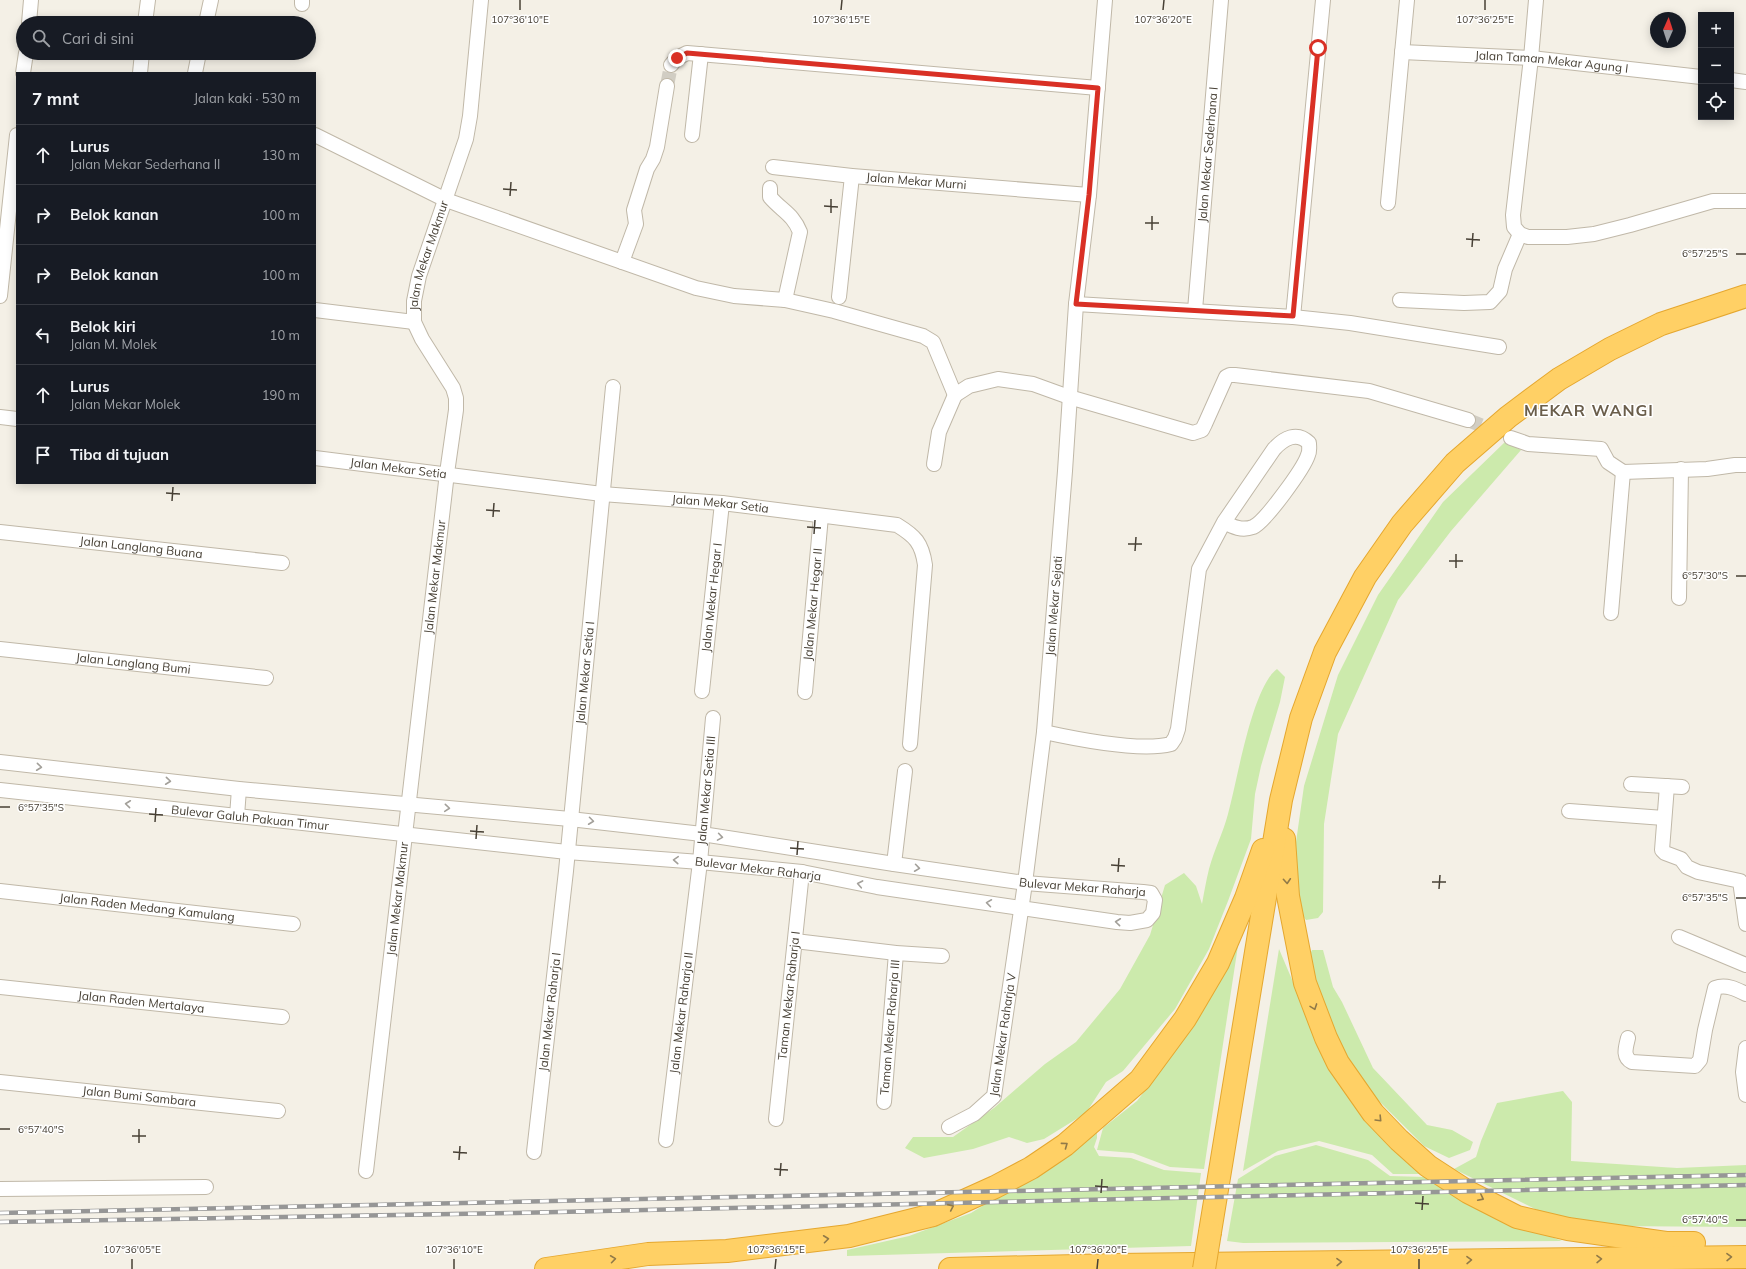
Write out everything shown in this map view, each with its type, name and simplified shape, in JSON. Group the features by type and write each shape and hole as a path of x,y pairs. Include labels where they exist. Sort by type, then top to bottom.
{"highway":[{"path":"1204,1269 1281,800 1301,718 1325,652 1365,577 1402,524 1455,463 1508,417 1552,384 1610,349 1661,324 1746,296"},
{"path":"1281,800 1288,896 1305,983 1326,1038 1338,1063 1373,1113 1399,1140 1428,1166 1468,1192 1517,1217 1568,1229 1666,1243 1746,1242"},
{"path":"546,1269 648,1254 727,1251 849,1236 933,1215 996,1187 1031,1168 1065,1145 1140,1080 1184,1019 1218,963 1246,898 1281,800"},
{"path":"950,1269 1117,1264 1746,1257"}],"street":[{"path":"30,16 31,0"},
{"path":"146,16 148,0"},
{"path":"208,16 211,0"},
{"name":"Jalan Mekar Makmur","path":"366,1171 447,473 456,410 456,398 453,388 422,339 414,322 414,301 419,276 464,145 470,116 481,0"},
{"name":"Jalan Mekar Sejati","path":"1020,913 1044,732 1065,471 1076,304 1089,195 1105,0"},
{"name":"Jalan Mekar Sederhana I","path":"1195,310 1221,0"},
{"path":"1293,316 1323,0"},
{"path":"1388,203 1407,0"},
{"path":"1536,0 1513,215 1514,227 1520,234 1528,238 1594,234 1713,201 1746,201"},
{"name":"Jalan Taman Mekar Agung I","path":"1402,52 1531,58 1698,77"},
{"path":"671,65 681,54 687,53 1098,88"},
{"path":"692,135 701,54"},
{"path":"24,72 25,60"},
{"path":"140,72 141,60"},
{"path":"195,72 198,60"},
{"path":"1734,80 1746,82"},
{"path":"622,262 636,224 634,210 647,169 653,159 657,147 667,86"},
{"path":"316,135 446,200 696,288 718,293 785,300 834,311 928,339 933,342 955,395"},
{"path":"0,296 16,144"},
{"name":"Jalan Mekar Murni","path":"773,167 852,176 1089,195"},
{"path":"839,297 852,176"},
{"path":"770,188 770,197 777,206 791,216 800,232 785,300"},
{"path":"1400,300 1490,302 1500,291 1505,269 1520,234"},
{"path":"1076,304 1293,316 1350,323 1499,347"},
{"path":"316,310 414,322"},
{"path":"934,464 939,432 955,395 969,386 998,379 1033,384 1069,397 1193,433 1202,430 1226,377 1230,375 1369,391 1468,420"},
{"name":"Jalan Mekar Setia I","path":"567,852 614,387"},
{"path":"0,417 16,419"},
{"path":"1044,732 1119,744 1147,746 1171,744 1178,729 1199,569 1224,522 1274,449 1282,440 1298,436 1305,439 1309,443 1308,456 1276,505 1262,520 1254,527 1244,529 1235,528 1224,522"},
{"path":"1511,438 1528,444 1602,449 1608,462 1623,472 1707,469 1740,465"},
{"name":"Jalan Mekar Setia","path":"316,458 447,473 602,494 722,503 896,525 908,532 917,541 923,552 925,566 910,744"},
{"path":"1679,598 1681,469"},
{"path":"1611,613 1623,472"},
{"name":"Jalan Mekar Hegar I","path":"702,691 722,503"},
{"name":"Jalan Mekar Hegar II","path":"805,692 821,516"},
{"name":"Jalan Langlang Buana","path":"0,532 282,563"},
{"name":"Jalan Langlang Bumi","path":"0,649 266,678"},
{"name":"Jalan Mekar Setia III","path":"696,885 700,862 713,718"},
{"path":"0,762 239,789 408,805"},
{"path":"894,864 905,771"},
{"path":"1630,784 1682,787"},
{"path":"1666,786 1661,848 1663,852 1681,859 1687,867 1698,872 1740,881 1746,924"},
{"path":"236,816 239,789"},
{"name":"Bulevar Galuh Pakuan Timur","path":"0,790 405,834"},
{"name":"Bulevar Mekar Raharja","path":"405,834 567,852 700,862 802,872 1020,913 1130,923 1147,920 1153,913 1155,900 1151,893 1025,882 894,864 702,834 570,819 408,805"},
{"path":"1569,811 1664,818"},
{"name":"Jalan Mekar Raharja I","path":"534,1152 567,852"},
{"name":"Taman Mekar Raharja I","path":"776,1119 796,941 802,872"},
{"name":"Jalan Mekar Raharja II","path":"666,1140 696,885"},
{"name":"Jalan Raden Medang Kamulang","path":"0,891 293,924"},
{"name":"Jalan Mekar Raharja V","path":"949,1127 974,1114 994,1096 1020,913"},
{"path":"1678,937 1746,965"},
{"path":"796,941 942,956"},
{"name":"Taman Mekar Raharja III","path":"884,1102 896,952"},
{"path":"1628,1038 1626,1056 1628,1060 1632,1062 1695,1066 1700,1060 1705,1030 1715,988 1721,986 1732,987 1746,994"},
{"name":"Jalan Raden Mertalaya","path":"0,987 282,1017"},
{"path":"1746,1048 1744,1072 1746,1095"},
{"name":"Jalan Bumi Sambara","path":"0,1082 278,1111"},
{"path":"0,1189 206,1187"}],"green space":[{"path":"1505,442 1521,450 1451,531 1398,600 1338,734 1324,824 1323,912 1318,918 1306,920 1296,907 1295,849 1304,786 1338,675 1378,595 1443,502"},
{"path":"1277,669 1285,677 1280,702 1261,766 1255,794 1251,839 1209,949 1175,1009 1123,1071 1106,1082 1086,1113 1044,1139 1027,1143 1009,1137 973,1149 924,1158 905,1148 913,1137 953,1137 994,1108 1045,1064 1076,1042 1120,989 1150,935 1165,885 1184,873 1196,886 1202,904 1209,869 1228,814 1246,736 1253,714 1268,679"},
{"path":"1239,939 1204,1169 1170,1167 1133,1153 1097,1150 1103,1128 1137,1101 1188,1034 1220,979"},
{"path":"1279,949 1313,1029 1390,1144 1420,1174 1393,1174 1372,1155 1319,1141 1278,1151 1243,1171"},
{"path":"1312,950 1323,950 1333,987 1342,1002 1373,1068 1427,1125 1452,1130 1473,1142 1470,1150 1449,1158 1424,1146 1348,1070 1307,960"},
{"path":"1563,1091 1572,1102 1571,1161 1677,1168 1746,1165 1746,1227 1607,1226 1545,1214 1454,1169 1476,1157 1497,1103"},
{"path":"1097,1129 1097,1138 1094,1147 1099,1156 1131,1158 1164,1170 1201,1173 1191,1246 847,1256 847,1250 909,1236 971,1213 1026,1179"},
{"path":"1316,1145 1368,1160 1390,1176 1426,1177 1482,1210 1562,1241 1243,1243 1227,1241 1238,1179 1275,1156"}],"tunnel":[{"path":"667,86 671,65"},
{"path":"1468,420 1500,433"}],"railway":[{"path":"0,1213 1746,1175"},
{"path":"0,1222 515,1213 1746,1185"}],"district":[{"name":"MEKAR WANGI","path":"1589,410"}],"route":[{"path":"677,58 681,54 687,53 1098,88 1089,195 1076,304 1293,316 1318,48"}]}
